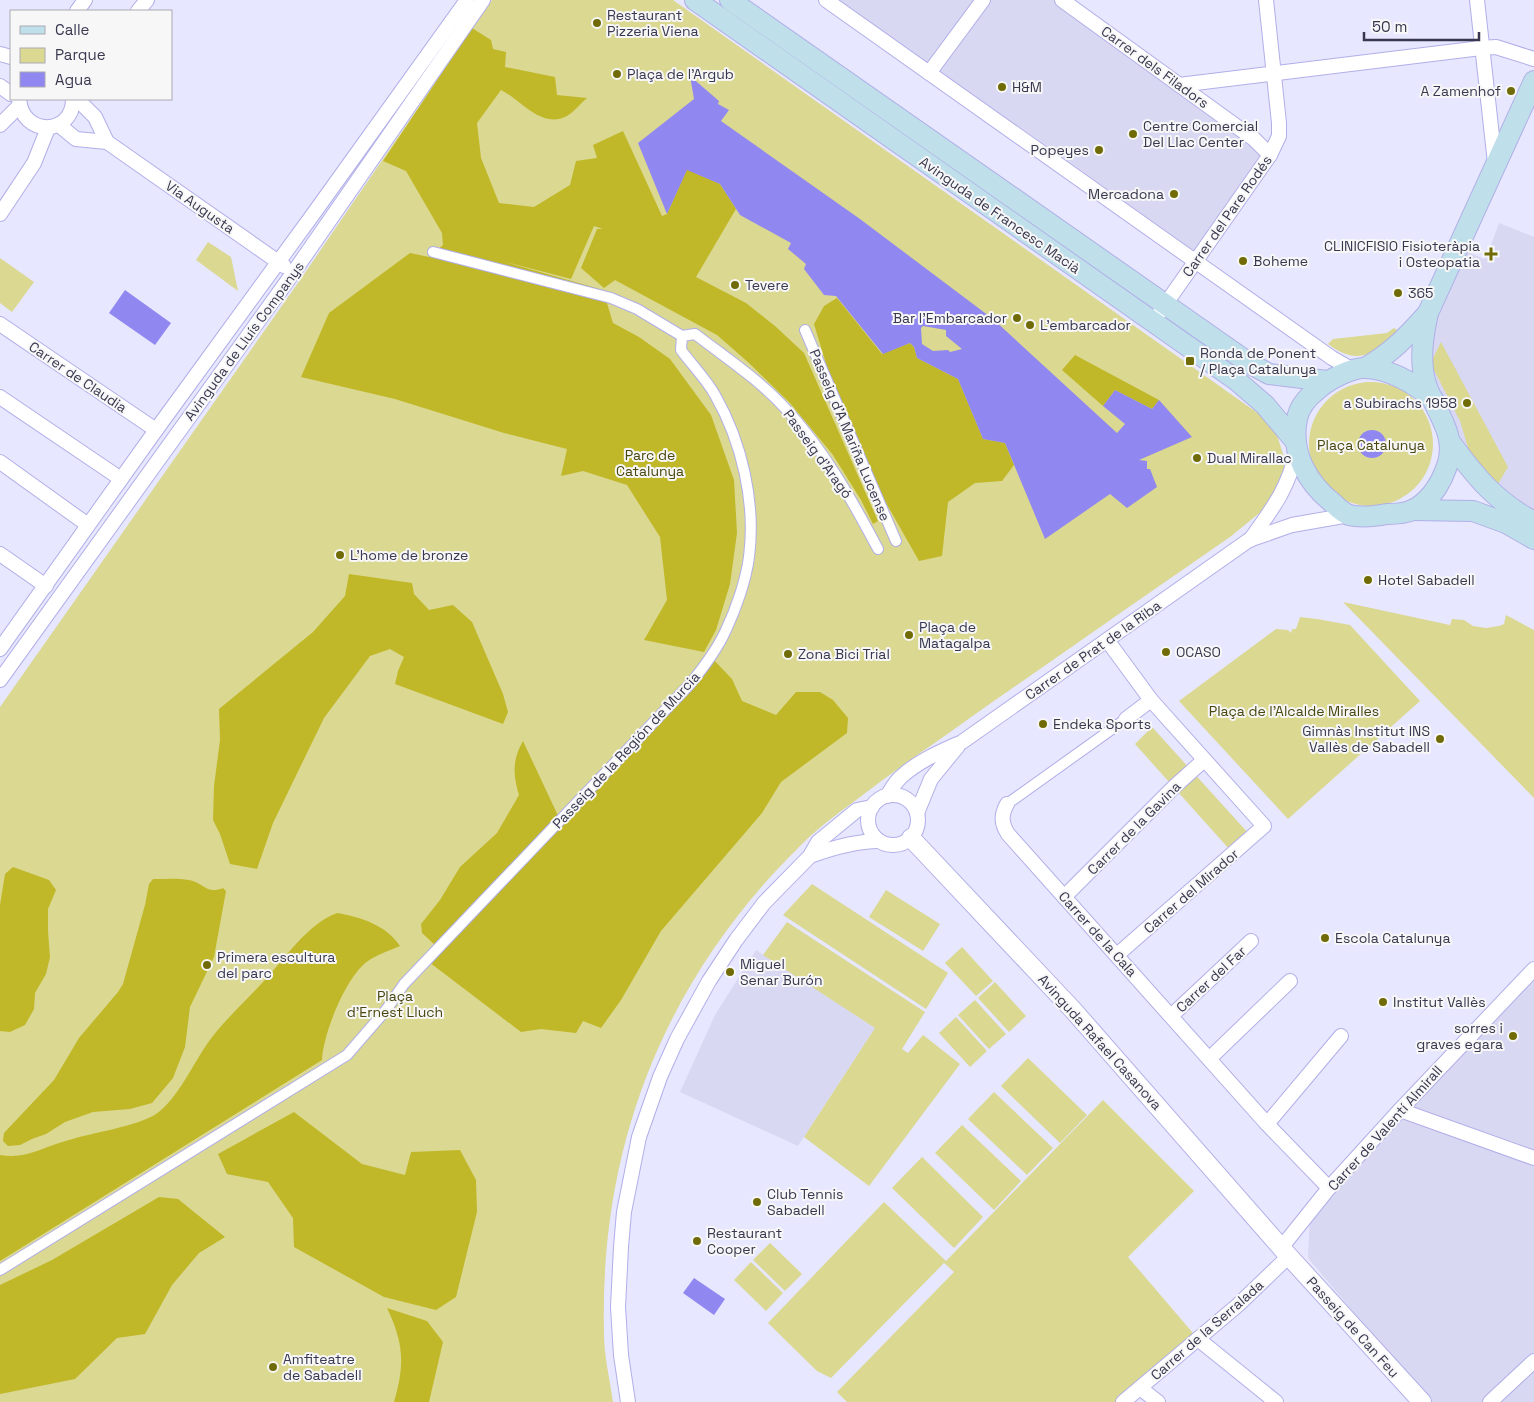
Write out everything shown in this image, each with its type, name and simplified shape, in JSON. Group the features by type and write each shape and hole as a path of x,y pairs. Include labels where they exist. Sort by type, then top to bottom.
{"main road":[{"name":"Avinguda de Francesc Macià","path":"695,0 1255,395 1297,446"},
{"name":"Avinguda de Francesc Macià","path":"730,0 1250,364 1264,372 1291,378 1327,381"},
{"path":"1412,510 1428,498 1440,482 1448,464 1450,442 1444,420 1426,384 1422,348 1428,313 1534,81"},
{"path":"1428,313 1400,344 1384,357 1327,381 1312,394 1297,418 1299,460 1312,483 1329,500 1349,515 1370,516 1412,510 1473,511 1506,523 1534,539"},
{"path":"1359,369 1390,374 1433,399"},
{"path":"1450,442 1492,493 1521,515 1534,522"}],"street":[{"name":"Avinguda de Lluís Companys","path":"0,649 467,0"},
{"name":"Avinguda de Lluís Companys","path":"0,680 293,273 483,0"},
{"path":"826,0 1332,358 1359,369"},
{"path":"929,73 983,0"},
{"name":"Carrer dels Filadors","path":"1062,0 1254,139 1270,155"},
{"name":"Carrer del Pare Rodés","path":"1153,322 1270,155 1279,136 1266,0"},
{"path":"1477,0 1496,167"},
{"path":"1179,85 1481,48 1496,47 1534,59"},
{"name":"Via Augusta","path":"0,86 10,94"},
{"path":"0,125 16,100"},
{"name":"Via Augusta","path":"17,100 27,120 37,126 54,126 76,139 107,142 293,273"},
{"path":"0,214 34,163 54,126 68,117 73,106 73,100"},
{"name":"Via Augusta","path":"78,100 95,117 107,142"},
{"path":"433,252 611,298 637,309 682,336"},
{"name":"Carrer de Claudia","path":"0,324 156,430"},
{"name":"Passeig d'A Mariña Lucense","path":"805,330 896,541"},
{"name":"Passeig d'Aragó","path":"682,336 695,334 784,407 832,470 878,549"},
{"name":"Passeig de la Región de Murcia","path":"0,1270 347,1055 376,1022 404,984 690,684 708,662 726,630 738,598 749,559 750,522 748,493 743,466 728,419 715,394 681,350 682,336"},
{"path":"0,397 121,479"},
{"path":"1249,540 1279,498 1291,474 1297,446"},
{"path":"0,462 88,525"},
{"path":"1249,540 1292,524 1349,515"},
{"name":"Carrer de Prat de la Riba","path":"887,796 899,778 927,758 962,742 1249,540"},
{"path":"0,554 46,586 42,622"},
{"path":"1107,640 1151,700 1204,760"},
{"name":"Carrer de la Cala","path":"1151,700 1007,804 1002,817 1004,827 1008,834 1267,1124 1329,1188"},
{"name":"Carrer de Prat de la Riba","path":"917,814 931,779 962,742"},
{"name":"Carrer del Mirador","path":"1117,955 1264,826 1204,760"},
{"name":"Carrer de la Gavina","path":"1064,897 1174,787 1204,760"},
{"path":"810,856 862,841 879,841 899,845 911,838 918,822 917,814 914,807 902,797 895,795 887,796 876,802 872,807 868,821 870,828 879,841"},
{"path":"628,1402 621,1355 618,1272 624,1212 639,1137 660,1077 677,1039 708,981 764,903 810,856 818,842 857,810 872,807"},
{"name":"Avinguda Rafael Casanova","path":"911,838 1073,1010 1285,1252"},
{"name":"Carrer del Far","path":"1171,1016 1251,941"},
{"name":"Carrer de Valentí Almirall","path":"1285,1252 1329,1188 1534,969"},
{"path":"1209,1059 1290,981"},
{"path":"1267,1124 1341,1036"},
{"path":"1400,1110 1534,1158"},
{"name":"Carrer de la Serralada","path":"1123,1402 1238,1305 1285,1252"},
{"name":"Passeig de Can Feu","path":"1285,1252 1422,1402"},
{"path":"1198,1339 1276,1402"},
{"path":"1490,1402 1534,1361"},
{"path":"1140,1388 1158,1402"}],"shaded area":[{"path":"826,0 1062,0 1272,150 1195,260"},
{"path":"1499,223 1534,237 1534,522 1521,515 1444,419 1422,348 1459,248 1484,259"},
{"path":"756,950 875,1028 798,1146 680,1092 715,1015"},
{"path":"1534,972 1534,1402 1429,1402 1308,1258 1310,1213"}],"green space":[{"name":"Parc de Catalunya","path":"492,0 673,0 1259,414 1277,435 1284,457 1284,480 1273,502 1230,537 1032,674 824,824 802,844 754,895 713,950 678,1007 650,1067 629,1130 614,1196 605,1264 604,1334 613,1402 0,1402 0,707 300,280"},
{"path":"472,28 491,40 493,49 506,52 505,67 555,77 557,95 587,98 567,116 549,119 532,112 501,90 477,123 481,158 499,203 534,207 570,185 576,161 597,158 593,145 623,131 662,216 667,214 687,169 720,184 736,209 696,277 746,303 775,326 804,353 878,521 873,524 861,500 833,455 790,403 717,335 615,280 604,288 581,268 597,229 603,229 594,226 571,279 502,261 603,290 613,323 639,337 670,359 711,415 734,480 737,533 730,584 716,630 704,652 644,640 667,600 660,537 627,485 583,471 561,476 567,449 504,433 395,399 301,377 329,313 410,253 429,257 443,245 442,233 406,171 383,161"},
{"path":"208,242 231,257 238,291 196,260"},
{"path":"0,258 34,282 12,312 0,303"},
{"path":"837,298 882,354 910,343 914,347 917,358 958,379 983,439 1005,443 1014,465 1002,481 975,483 948,502 942,556 919,561 885,501 827,367 814,324 824,306"},
{"path":"1394,328 1399,331 1382,345 1374,351 1358,356 1339,351 1328,344 1333,339 1387,333"},
{"path":"1441,342 1508,467 1498,484 1486,475 1469,451 1460,421 1434,370 1432,360"},
{"path":"1075,355 1159,400 1152,409 1115,390 1103,406 1062,370"},
{"name":"Plaça Catalunya","path":"1371,382 1395,387 1415,400 1428,420 1433,444 1428,468 1415,488 1395,501 1371,506 1347,501 1327,488 1314,468 1309,444 1314,420 1327,400 1347,387"},
{"path":"349,574 412,583 414,594 429,610 453,605 472,622 503,694 508,712 503,724 395,684 404,657 390,649 370,656 324,718 273,823 257,869 230,864 213,820 214,786 220,740 219,709 313,632 345,596"},
{"path":"1343,602 1450,625 1452,619 1464,620 1473,626 1486,628 1504,624 1506,615 1534,630 1534,798"},
{"name":"Plaça de l'Alcalde Miralles","path":"1300,617 1350,625 1420,701 1288,819 1179,701 1276,629 1288,630 1291,633 1292,629 1296,629"},
{"path":"711,657 732,679 742,701 776,715 796,692 820,692 833,700 848,718 847,733 781,782 762,813 661,931 621,1000 601,1028 583,1021 576,1033 541,1029 521,1032 425,959 436,946 422,933 421,924 440,900 460,867 497,833 519,795 515,761 523,741 560,820"},
{"path":"1152,727 1249,834 1230,850 1135,744"},
{"path":"13,867 49,880 56,890 48,909 50,957 46,974 35,993 34,1009 25,1025 10,1032 0,1031 0,905 5,874"},
{"path":"153,879 194,881 212,890 223,888 226,891 214,957 190,1007 185,1047 173,1078 152,1103 130,1109 93,1112 65,1122 46,1134 20,1145 8,1146 3,1141 4,1133 54,1080 79,1038 123,984 149,884"},
{"path":"812,884 948,973 926,1009 783,915"},
{"path":"886,890 940,924 923,951 869,917"},
{"path":"337,913 355,917 380,927 400,946 368,961 352,979 331,1021 322,1060 0,1261 0,1155 19,1156 35,1152 78,1137 126,1126 156,1114 164,1108 178,1091 207,1044 227,1020 306,933 326,918"},
{"path":"787,922 925,1012 902,1049 908,1053 923,1035 960,1064 869,1186 804,1137 875,1028 763,955"},
{"path":"962,947 993,981 976,996 945,963"},
{"path":"995,982 1026,1016 1009,1032 978,998"},
{"path":"975,1000 1006,1034 989,1049 958,1015"},
{"path":"956,1017 987,1051 970,1067 939,1033"},
{"path":"1028,1058 1087,1115 1060,1143 1001,1086"},
{"path":"994,1092 1053,1148 1027,1175 968,1119"},
{"path":"1103,1100 1194,1191 1128,1257 1198,1339 1123,1402 847,1402 837,1392 954,1272 944,1263 831,1378 817,1371 768,1323 884,1202 946,1261"},
{"path":"294,1112 362,1164 405,1175 411,1152 460,1150 476,1180 477,1212 456,1297 436,1310 384,1297 294,1247 293,1218 268,1182 227,1174 218,1154"},
{"path":"962,1125 1021,1181 994,1210 935,1153"},
{"path":"922,1157 983,1217 954,1248 892,1188"},
{"path":"159,1197 178,1199 225,1237 199,1253 172,1285 145,1334 117,1338 75,1379 0,1394 0,1285 52,1260"},
{"path":"770,1243 802,1274 785,1291 753,1260"},
{"path":"751,1262 783,1293 766,1311 734,1280"},
{"path":"387,1308 427,1321 443,1342 429,1402 394,1402 400,1377 401,1355 397,1333"}],"water":[{"path":"690,76 719,101 718,104 729,110 721,121 860,219 993,319 1117,433 1125,424 1103,406 1115,390 1152,409 1159,400 1192,437 1139,460 1147,461 1147,469 1150,469 1157,487 1127,508 1110,494 1045,539 1005,443 983,439 958,379 917,358 914,347 910,343 883,354 836,296 824,295 804,269 806,264 788,249 791,243 740,215 720,184 687,170 667,214 638,143 694,99","holes":["923,326 946,330 946,336 962,349 950,352 948,350 933,351 922,344 921,328"]},
{"path":"125,290 171,323 155,345 109,313"},
{"path":"1372,430 1382,434 1386,444 1382,454 1372,458 1362,454 1358,444 1362,434"},
{"path":"694,1278 725,1299 714,1315 683,1293"}],"place":[{"name":"Restaurant Pizzeria Viena","path":"597,23"},
{"name":"Plaça de l'Argub","path":"617,74"},
{"name":"H&M","path":"1002,87"},
{"name":"A Zamenhof","path":"1511,91"},
{"name":"Centre Comercial Del Llac Center","path":"1133,134"},
{"name":"Popeyes","path":"1099,150"},
{"name":"Mercadona","path":"1174,194"},
{"name":"CLINICFISIO Fisioteràpia i Osteopatia","path":"1491,254"},
{"name":"Boheme","path":"1243,261"},
{"name":"Tevere","path":"735,285"},
{"name":"365","path":"1398,293"},
{"name":"Bar l'Embarcador","path":"1017,318"},
{"name":"L'embarcador","path":"1030,325"},
{"name":"Ronda de Ponent / Plaça Catalunya","path":"1190,361"},
{"name":"a Subirachs 1958","path":"1467,403"},
{"name":"Dual Mirallac","path":"1197,458"},
{"name":"L'home de bronze","path":"340,555"},
{"name":"Hotel Sabadell","path":"1368,580"},
{"name":"Plaça de Matagalpa","path":"909,635"},
{"name":"OCASO","path":"1166,652"},
{"name":"Zona Bici Trial","path":"788,654"},
{"name":"Endeka Sports","path":"1043,724"},
{"name":"Gimnàs Institut INS Vallès de Sabadell","path":"1440,739"},
{"name":"Escola Catalunya","path":"1325,938"},
{"name":"Primera escultura del parc","path":"207,965"},
{"name":"Miguel Senar Burón","path":"730,972"},
{"name":"Institut Vallès","path":"1383,1002"},
{"name":"sorres i graves egara","path":"1513,1036"},
{"name":"Club Tennis Sabadell","path":"757,1202"},
{"name":"Restaurant Cooper","path":"697,1241"},
{"name":"Amfiteatre de Sabadell","path":"273,1367"}],"park label":[{"name":"Plaça d'Ernest Lluch","path":"395,1004"}]}
